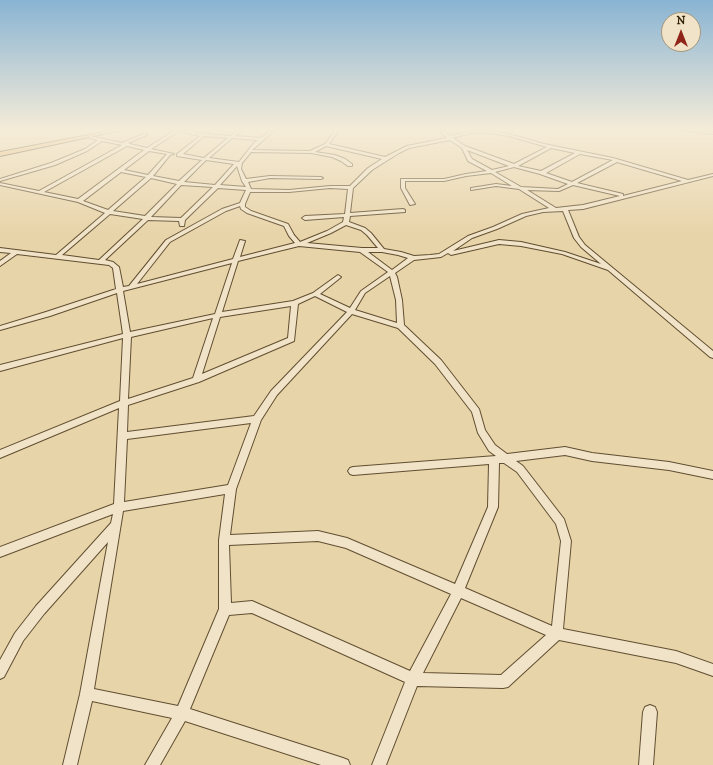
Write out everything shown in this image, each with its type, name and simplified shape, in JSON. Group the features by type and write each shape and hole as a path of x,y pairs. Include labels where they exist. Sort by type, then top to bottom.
{"street":[{"path":"0,180 51,165"},
{"path":"39,193 89,165"},
{"path":"79,202 126,165"},
{"path":"58,256 149,177 160,165"},
{"path":"100,262 147,218 199,165"},
{"path":"182,233 182,220 216,187 236,165"},
{"path":"131,287 168,241 224,210 242,204 248,190 239,169 240,165"},
{"path":"346,223 346,214 351,188 370,169 377,165"},
{"path":"478,165 554,209"},
{"path":"511,165 542,173 573,184 623,196"},
{"path":"542,173 557,165"},
{"path":"473,189 496,185 559,190 608,165"},
{"path":"633,165 688,181"},
{"path":"412,204 403,188 403,180 444,180 491,172 514,166"},
{"path":"119,170 180,183 248,190 289,191 330,187 351,188"},
{"path":"441,255 470,237 524,215 554,209 583,207 623,196 642,194 688,181 713,176"},
{"path":"244,181 270,177 321,178"},
{"path":"0,184 79,202 108,212 147,218 182,220"},
{"path":"242,204 243,208 249,212 286,225 292,236 299,244 362,250 382,250 399,253 413,258"},
{"path":"565,209 576,238 583,246 713,355"},
{"path":"305,218 403,211"},
{"path":"0,328 120,290 299,244 346,223 363,229 382,250"},
{"path":"196,380 242,241"},
{"path":"152,765 182,713 225,609 224,540 231,489 257,419 274,393 350,311 363,292 390,272 413,258 441,255 499,242 521,244 563,253 583,259 616,274"},
{"path":"0,250 111,263 116,267 120,290 126,335 119,507 87,694 70,765"},
{"path":"362,250 390,272 394,277 399,300 402,326"},
{"path":"0,264 17,251"},
{"path":"0,368 126,335 218,315 295,303 315,294 338,277"},
{"path":"225,609 252,607 413,679 503,682 557,634 566,541 560,522 520,469 500,459 481,431 476,411 438,362 402,326 350,311 315,294"},
{"path":"0,454 124,403 196,380 291,339 295,303"},
{"path":"122,436 257,419"},
{"path":"353,471 500,459 565,451 592,457 669,466 713,475"},
{"path":"379,765 413,679 458,591 493,507 500,459"},
{"path":"0,552 119,507 231,489"},
{"path":"0,673 19,637 40,610 116,524"},
{"path":"224,540 318,536 347,543 557,634 676,657 713,670"},
{"path":"87,694 182,713 342,765"},
{"path":"646,765 650,712"}]}
